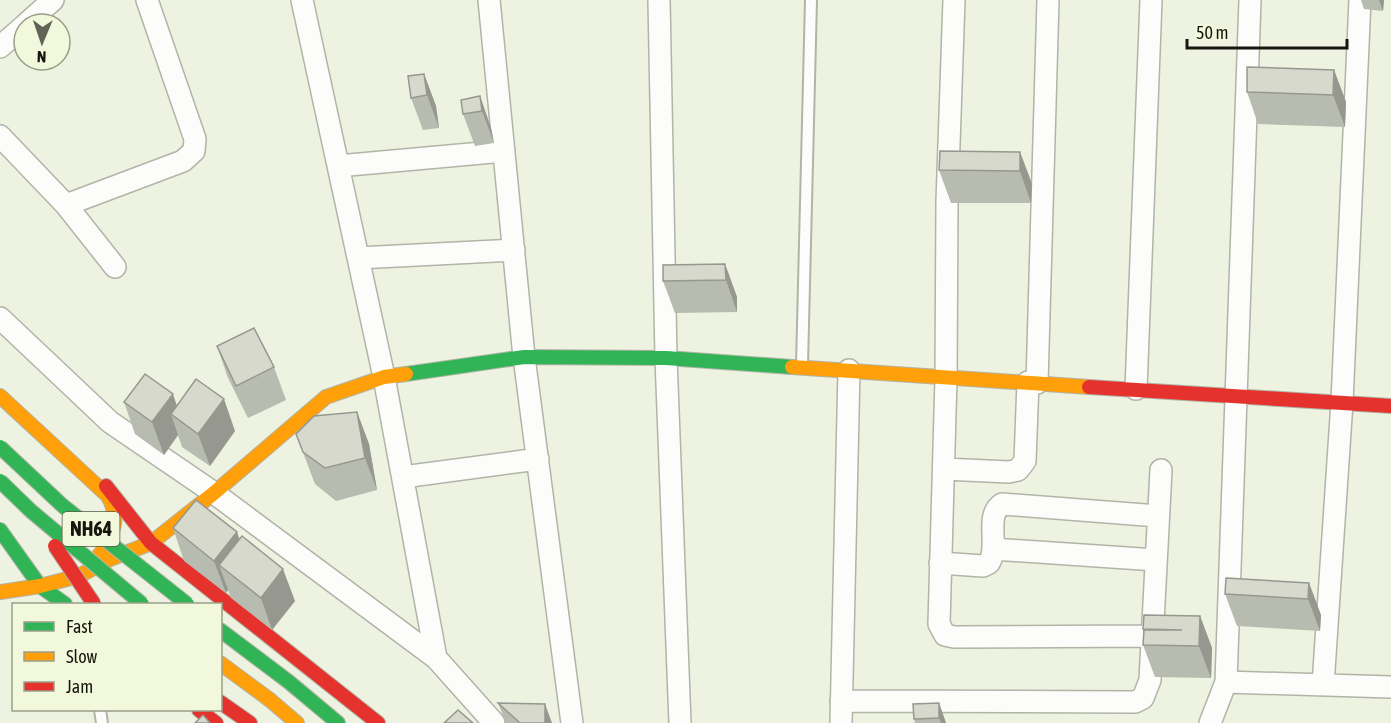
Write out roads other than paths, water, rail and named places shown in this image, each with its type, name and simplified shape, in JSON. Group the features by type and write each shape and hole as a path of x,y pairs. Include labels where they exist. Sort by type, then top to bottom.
{"main road":[{"path":"0,592 40,586 79,576 110,559 151,543 326,398 384,378 524,357 666,358 1391,406"},
{"path":"0,379 100,479 151,543 378,723"},
{"path":"0,396 107,495 115,509 111,534 101,554 79,576"},
{"name":"NH64","path":"0,447 63,506 186,603"},
{"name":"NH64","path":"0,481 31,511 141,603"},
{"path":"31,511 93,603"},
{"path":"0,530 40,586 63,603"},
{"path":"222,632 289,682 338,723"},
{"path":"222,664 297,723"},
{"path":"222,703 250,723"},
{"path":"200,711 216,723"}],"street":[{"path":"40,12 53,0"},
{"path":"66,205 183,161 194,151 195,139 147,0"},
{"path":"302,0 384,378 436,658"},
{"path":"489,0 524,357 572,723"},
{"path":"659,0 666,358 680,723"},
{"path":"954,0 947,202 946,378 939,624 945,635 954,638 1151,636"},
{"path":"944,469 1009,472 1018,470 1025,461 1033,383 1048,0"},
{"path":"1136,389 1151,0"},
{"path":"1210,723 1226,682 1250,0"},
{"path":"1323,685 1342,402 1360,0"},
{"path":"0,48 12,37"},
{"path":"0,136 66,205 115,267"},
{"path":"338,166 504,151"},
{"path":"358,258 514,250"},
{"path":"0,318 110,422 214,493 436,658 494,723"},
{"path":"841,723 849,370"},
{"path":"403,477 538,459"},
{"path":"841,701 1135,702 1143,698 1150,680 1161,470"},
{"path":"940,563 983,566 989,563 992,559 994,514 996,507 1002,504 1158,516"},
{"path":"993,549 1156,560"},
{"path":"1226,682 1391,687"}],"lane":[{"path":"802,368 811,0"}]}
